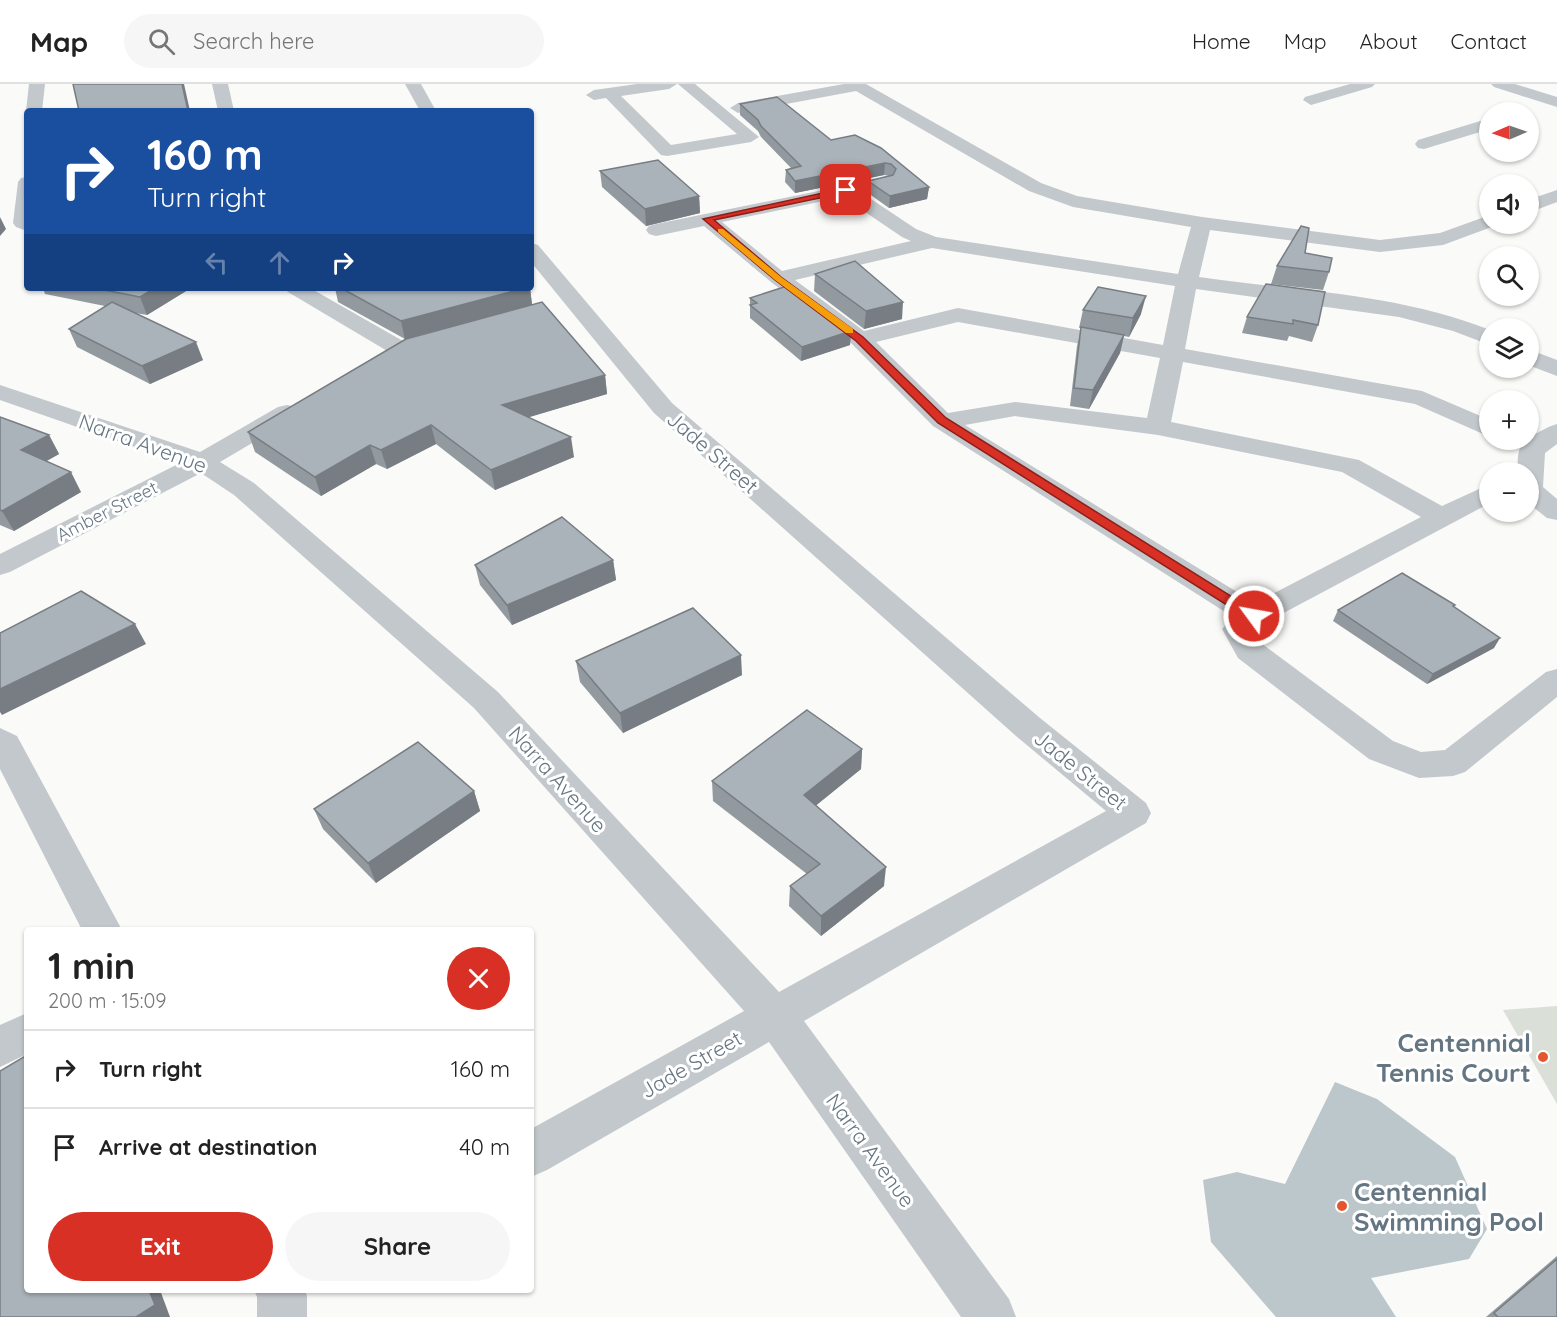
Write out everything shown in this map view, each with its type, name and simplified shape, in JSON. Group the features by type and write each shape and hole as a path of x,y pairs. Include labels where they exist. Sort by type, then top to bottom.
{"street":[{"path":"34,108 37,84"},
{"path":"220,84 225,108"},
{"path":"413,84 426,108"},
{"path":"590,96 669,84"},
{"path":"609,92 667,151 751,137 686,84"},
{"path":"1311,100 1367,84"},
{"path":"1499,84 1556,102"},
{"path":"719,111 857,85 1035,187 1073,201 1202,223 1380,246 1443,239 1479,225"},
{"path":"1539,107 1556,102"},
{"path":"1424,144 1479,126"},
{"path":"656,230 884,182"},
{"path":"846,190 909,233 932,242 1187,281 1414,312 1479,333"},
{"path":"1539,203 1557,196"},
{"path":"707,219 778,279 860,339 942,420 1254,616"},
{"path":"1158,427 1171,353 1202,223"},
{"path":"778,279 932,242"},
{"name":"Jade Street","path":"534,254 565,305 663,408 1028,727 1133,813 534,1152"},
{"path":"300,291 403,351"},
{"path":"860,339 958,315 1422,398 1479,425"},
{"path":"1539,361 1557,369"},
{"name":"Narra Avenue","path":"0,392 202,462 244,489 486,700 775,1016 991,1317"},
{"name":"Amber Street","path":"0,566 202,462 303,403"},
{"path":"942,420 1015,409 1158,427 1350,466 1440,516"},
{"path":"1539,438 1557,432"},
{"path":"1479,497 1254,616 1236,629 1249,650 1381,750 1419,765 1453,763 1557,680"},
{"path":"1539,497 1557,512"},
{"path":"0,741 5,745 100,927"},
{"path":"0,1047 24,1034"}],"shaded area":[{"name":"Centennial Tennis Court","path":"1557,1006 1557,1104 1503,1010"},
{"name":"Centennial Swimming Pool","path":"1335,1082 1377,1099 1455,1157 1487,1229 1469,1259 1371,1278 1396,1317 1276,1317 1211,1242 1203,1180 1237,1172 1285,1184"}],"building":[{"path":"73,84 182,84 187,108 78,108"},
{"path":"777,97 831,140 855,135 881,148 929,187 890,196 868,181 893,175 896,169 891,164 885,163 795,181 786,170 801,166 740,104"},
{"path":"658,160 699,196 645,209 600,171"},
{"path":"1301,226 1309,228 1305,253 1332,258 1329,272 1277,266"},
{"path":"855,261 903,302 866,311 815,274"},
{"path":"1266,284 1325,292 1318,325 1293,320 1293,324 1247,317"},
{"path":"790,285 851,331 802,347 750,305 757,303 750,298"},
{"path":"1098,287 1146,296 1133,318 1083,310"},
{"path":"109,291 150,291 140,297"},
{"path":"346,291 514,291 401,321"},
{"path":"112,302 196,342 142,366 69,329"},
{"path":"542,302 605,375 502,405 571,437 491,470 431,425 381,450 370,445 315,477 248,432 406,339"},
{"path":"1081,327 1124,335 1093,390 1074,388"},
{"path":"0,417 49,435 21,450 71,472 2,511 0,510"},
{"path":"562,517 613,560 507,605 475,565"},
{"path":"1402,573 1455,605 1453,606 1500,638 1433,674 1338,610"},
{"path":"81,591 135,624 0,689 0,633"},
{"path":"693,608 741,655 620,713 576,661"},
{"path":"807,710 862,749 804,795 886,867 821,916 790,886 820,864 712,781"},
{"path":"418,742 474,791 368,863 314,809"},
{"path":"24,1057 24,1293 150,1293 155,1305 136,1317 0,1317 0,1071"},
{"path":"1557,1259 1557,1317 1498,1317 1494,1313"}],"slow traffic":[{"path":"721,230 778,279 849,331"}],"place":[{"name":"Centennial Tennis Court","path":"1543,1057"},
{"name":"Centennial Swimming Pool","path":"1342,1206"}],"route":[{"path":"846,190 707,219 778,279 860,339 942,420 1254,616"}]}
